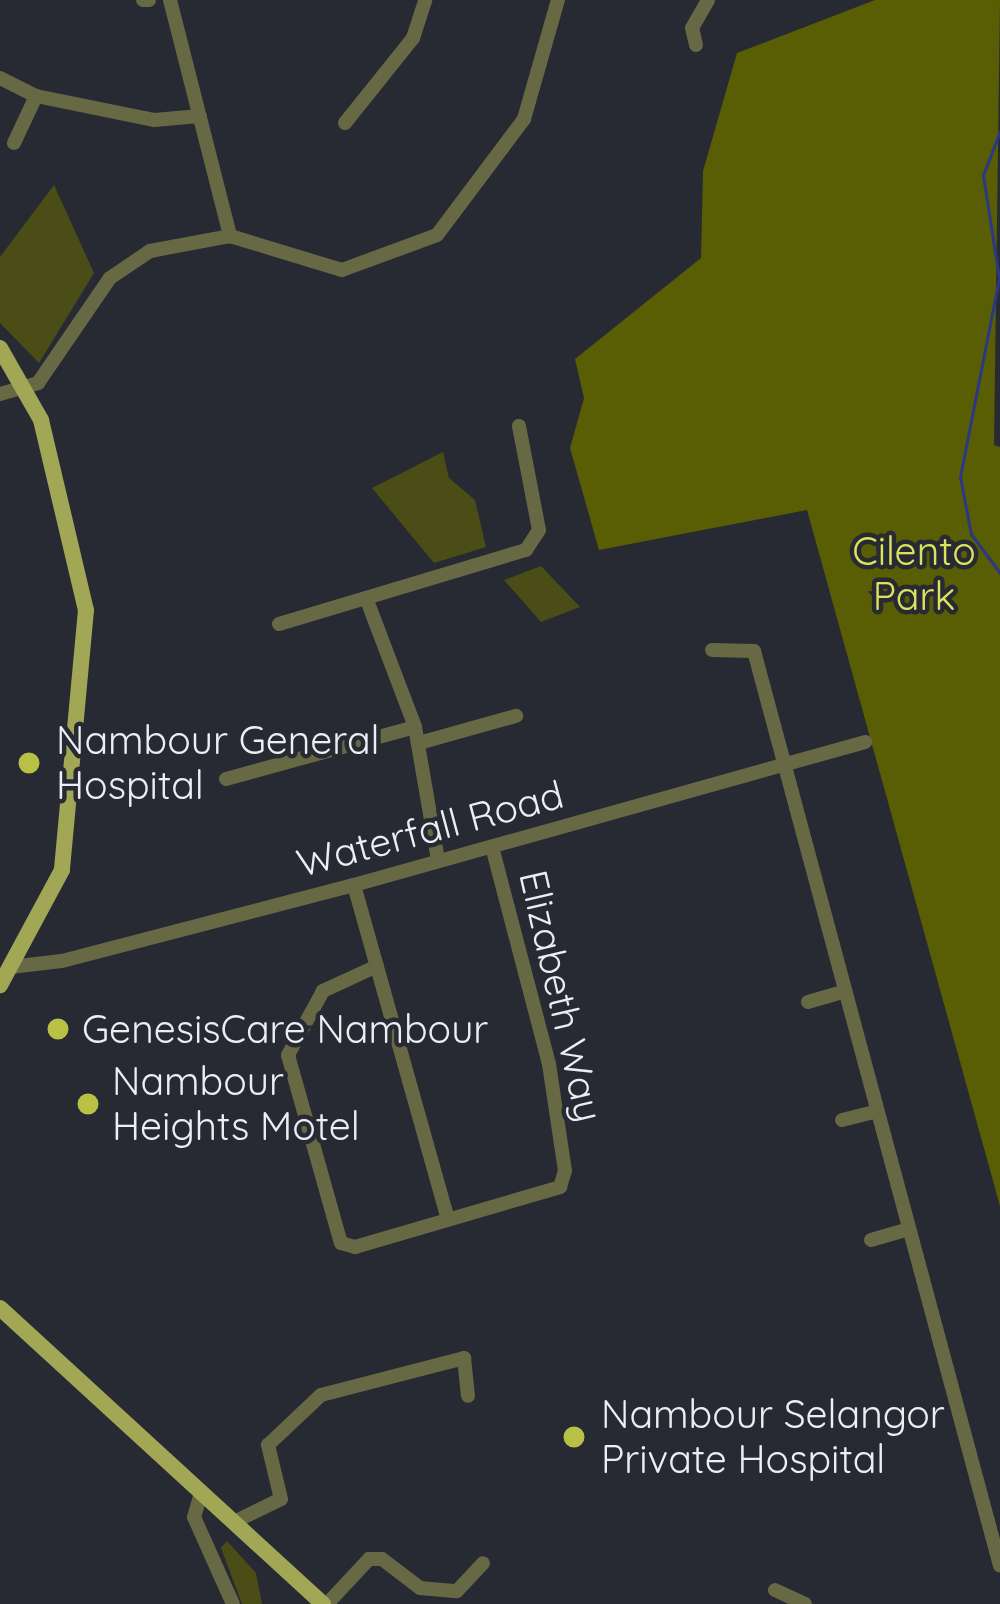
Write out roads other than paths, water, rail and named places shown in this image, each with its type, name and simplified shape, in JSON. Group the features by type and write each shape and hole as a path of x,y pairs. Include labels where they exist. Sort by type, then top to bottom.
{"main road":[{"path":"0,348 29,391 82,576 86,624 62,870 0,985"},
{"path":"0,1308 325,1604"}],"street":[{"path":"170,0 230,236"},
{"path":"345,123 413,38 425,0"},
{"path":"0,394 29,391 118,268 176,244 230,236 342,270 444,230 524,119 557,0"},
{"path":"695,45 692,28 708,0"},
{"path":"0,78 37,97 154,120 200,116"},
{"path":"14,143 37,97"},
{"path":"279,624 368,603 526,550 539,530 519,426"},
{"path":"368,603 417,735 438,860"},
{"path":"712,650 754,651 904,1230 1000,1566"},
{"path":"226,779 516,716"},
{"name":"Waterfall Road","path":"10,967 354,885 865,742"},
{"name":"Elizabeth Way","path":"448,1219 544,1194 560,1187 565,1171 549,1064 492,847"},
{"path":"354,885 377,966 448,1219 355,1247 341,1243 328,1211 288,1054 323,991 377,966"},
{"path":"808,1002 842,992"},
{"path":"842,1120 873,1112"},
{"path":"871,1240 904,1230"},
{"path":"209,1544 215,1524 239,1527 280,1499 268,1445 322,1395 464,1358 467,1396"},
{"path":"205,1496 202,1528 232,1604"},
{"path":"325,1604 368,1559 382,1559 421,1588 458,1591 483,1563"},
{"path":"776,1590 805,1604"}],"waterway":[{"path":"1000,131 983,175 999,278 960,477 971,534 1000,573"}],"place":[{"name":"Nambour General Hospital","path":"29,763"},
{"name":"GenesisCare Nambour","path":"58,1029"},
{"name":"Nambour Heights Motel","path":"88,1104"},
{"name":"Nambour Selangor Private Hospital","path":"574,1437"}],"park label":[{"name":"Cilento Park","path":"914,574"}]}
